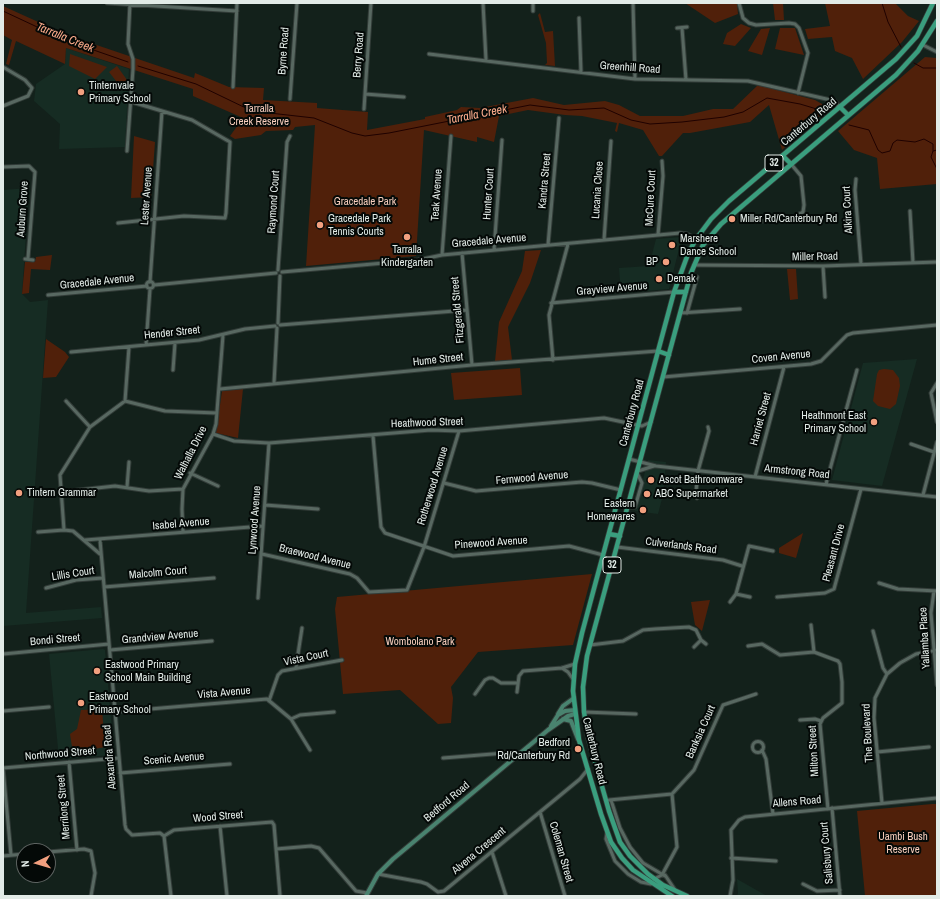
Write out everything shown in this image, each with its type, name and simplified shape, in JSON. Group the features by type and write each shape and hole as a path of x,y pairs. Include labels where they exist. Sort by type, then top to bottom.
{"main road":[{"name":"Canterbury Road","path":"672,896 651,884 627,864 617,850 608,832 582,748 575,712 574,681 575,664 582,633 620,490 640,426 674,292 683,264 696,239 711,219 729,201 905,50 922,27 933,3"},
{"name":"Canterbury Road","path":"687,896 676,892 642,870 624,848 615,829 588,737 584,712 583,681 590,645 686,292 694,265 703,245 721,224 903,68 923,45 937,21"},
{"path":"840,107 848,116"},
{"path":"783,156 791,164"},
{"path":"674,292 686,292"},
{"path":"658,351 669,355"},
{"path":"609,534 620,536"},
{"name":"Bedford Road","path":"548,730 563,706 574,698"},
{"path":"558,715 565,711 584,712"},
{"name":"Bedford Road","path":"367,894 378,874 393,859 512,759 548,730 575,712"},
{"path":"563,719 571,721 582,748"}],"street":[{"path":"107,3 237,11"},
{"path":"233,87 237,3"},
{"name":"Byrne Road","path":"290,99 297,3"},
{"name":"Berry Road","path":"364,109 372,3"},
{"path":"483,3 486,60"},
{"path":"533,3 533,11"},
{"path":"633,3 636,79"},
{"path":"739,3 743,18 749,23 756,25 789,23 795,24 800,28 808,53 798,93"},
{"path":"127,151 132,102 133,66 128,44 130,4"},
{"path":"579,18 581,72"},
{"path":"678,28 687,27"},
{"path":"682,28 686,80"},
{"path":"923,45 937,52"},
{"name":"Greenhill Road","path":"429,54 636,79 748,81 837,102 840,107"},
{"path":"3,67 25,80 32,88 28,96 3,106"},
{"path":"365,94 404,97"},
{"path":"118,223 184,216 225,218 230,142 192,120 132,102"},
{"name":"Lester Avenue","path":"150,282 162,111"},
{"name":"Kandra Street","path":"548,245 559,118"},
{"name":"Raymond Court","path":"277,271 287,142 290,136"},
{"name":"Teak Avenue","path":"442,255 450,136"},
{"name":"Hunter Court","path":"494,250 502,140"},
{"name":"Lucania Close","path":"604,240 611,141"},
{"name":"McCure Court","path":"658,235 663,176 662,161"},
{"path":"762,221 792,218 803,212 804,205 801,176 791,164"},
{"name":"Auburn Grove","path":"3,167 30,166 35,172 27,258 33,260"},
{"name":"Alkira Court","path":"856,179 855,190 861,264"},
{"path":"910,210 913,263"},
{"name":"Gracedale Avenue","path":"281,274 418,260 429,256 658,235 684,233 696,239"},
{"path":"553,360 549,316 551,303 568,244"},
{"name":"Fitzgerald Street","path":"462,253 472,365"},
{"name":"Miller Road","path":"694,265 823,266 937,262"},
{"path":"823,266 825,297"},
{"path":"146,345 150,289 154,285 277,271 281,274 279,324"},
{"path":"687,313 697,277"},
{"path":"150,289 147,286 150,282 154,285"},
{"name":"Gracedale Avenue","path":"48,295 147,286"},
{"name":"Grayview Avenue","path":"551,303 674,292"},
{"path":"680,313 740,309"},
{"path":"274,383 276,327 279,324 467,310"},
{"name":"Coven Avenue","path":"663,377 811,364 821,361 847,335 853,332 937,325"},
{"name":"Hender Street","path":"71,352 175,342 223,335 244,329 276,327"},
{"name":"Walhalla Drive","path":"183,532 183,489 190,473 213,434 220,389 223,335"},
{"path":"173,370 175,342"},
{"path":"125,401 128,347"},
{"name":"Hume Street","path":"220,389 472,365 658,351"},
{"name":"Harriet Street","path":"755,476 784,367"},
{"path":"826,484 857,370"},
{"path":"937,383 931,393 937,422"},
{"path":"66,401 90,427"},
{"path":"125,401 165,411 217,413"},
{"path":"64,530 59,479 61,472 90,427 125,401"},
{"name":"Heathwood Street","path":"213,434 234,441 269,443 373,436 431,430 460,431 604,418 640,426"},
{"path":"647,434 640,426 650,422"},
{"path":"697,498 696,492 698,471 709,431 708,426"},
{"name":"Rotherwood Avenue","path":"424,547 460,431"},
{"name":"Pinewood Avenue","path":"373,436 381,527 385,533 453,556 569,546 603,555"},
{"path":"923,496 937,442"},
{"name":"Lynwood Avenue","path":"258,598 269,443"},
{"path":"911,444 934,452"},
{"name":"Armstrong Road","path":"629,459 656,466 937,497"},
{"path":"126,487 129,462"},
{"name":"Armstrong Road","path":"637,472 656,466"},
{"path":"628,507 635,507 642,483 637,472"},
{"path":"190,473 218,486"},
{"name":"Fernwood Avenue","path":"444,483 476,491 582,482 620,490"},
{"path":"61,492 115,486 148,491 183,489"},
{"name":"Pleasant Drive","path":"777,597 825,593 834,589 860,488"},
{"path":"265,505 318,509"},
{"name":"Isabel Avenue","path":"100,540 263,526"},
{"path":"38,532 64,530 73,531 86,540 97,551 101,558"},
{"path":"86,540 100,540"},
{"name":"Alexandra Road","path":"100,540 126,829 132,835 160,833 164,836"},
{"path":"730,602 736,594 742,566 749,546 773,551"},
{"name":"Braewood Avenue","path":"262,554 350,574 357,578 371,592 406,590 424,547"},
{"name":"Culverlands Road","path":"617,547 723,560 742,566"},
{"name":"Lillis Court","path":"46,588 76,580 103,578"},
{"name":"Malcolm Court","path":"104,586 214,578"},
{"path":"879,583 898,589 936,591"},
{"name":"Yallamba Place","path":"936,591 930,613 935,650 937,685"},
{"path":"736,594 750,597"},
{"path":"748,646 762,644 780,655 814,652 811,624"},
{"path":"296,667 302,628"},
{"path":"590,645 623,641 643,630 662,628 693,628 698,633 701,640 706,644"},
{"path":"873,631 883,668 887,674"},
{"path":"694,647 701,640"},
{"name":"Grandview Avenue","path":"110,650 212,641"},
{"name":"Bondi Street","path":"3,654 109,644"},
{"name":"The Boulevard","path":"882,804 874,709 875,698 887,674 908,658 925,651 935,650"},
{"name":"Milton Street","path":"814,652 837,660 840,664 843,701 841,705 821,720 828,808"},
{"name":"Vista Court","path":"270,701 280,673 286,669 342,660"},
{"path":"517,692 519,676 523,671 562,668 575,664"},
{"path":"562,668 568,672 574,681"},
{"path":"475,694 488,678 493,678 501,683 518,683"},
{"name":"Banksia Court","path":"672,794 694,770 723,705 756,694"},
{"name":"Vista Avenue","path":"115,712 264,699 270,701"},
{"path":"270,701 291,719 310,750"},
{"path":"3,711 49,707"},
{"path":"291,719 300,715 334,712"},
{"path":"584,712 636,714"},
{"path":"800,720 821,720"},
{"path":"877,752 929,747"},
{"path":"762,750 766,759 773,814"},
{"path":"442,758 505,753 512,759"},
{"name":"Northwood Street","path":"3,768 119,758"},
{"name":"Merrilong Street","path":"69,762 77,850"},
{"name":"Scenic Avenue","path":"120,773 230,764"},
{"path":"3,768 11,855"},
{"name":"Alvena Crescent","path":"378,874 421,882 442,892 580,779 588,769"},
{"path":"580,779 585,778 591,780"},
{"path":"606,801 672,794 677,847 664,874 654,879"},
{"name":"Allens Road","path":"730,896 733,880 730,836 731,830 735,824 746,817 937,798"},
{"path":"611,800 620,828 630,847 643,863 664,874 676,892"},
{"name":"Salisbury Court","path":"832,808 840,896"},
{"name":"Coleman Street","path":"540,812 565,896"},
{"name":"Wood Street","path":"164,836 174,830 268,822 274,825 276,849"},
{"path":"220,826 227,896"},
{"path":"608,832 606,839 615,861 628,874 641,882 651,884"},
{"path":"164,836 171,896"},
{"path":"280,896 276,849 311,846 319,848 356,891 367,894"},
{"path":"56,851 88,849 93,854 94,881 91,896"},
{"path":"492,852 506,896"},
{"path":"3,856 16,855"},
{"path":"731,858 776,860"},
{"path":"802,884 818,891 840,890"}],"shaded area":[{"name":"Tinternvale Primary School","path":"66,48 129,69 125,147 59,149 60,124 34,101 36,84 65,64"},
{"name":"Tintern Grammar","path":"29,188 22,294 30,302 48,300 26,613 101,607 102,618 3,626 3,190"},
{"path":"682,237 669,289 621,293 619,268 649,266 656,239"},
{"name":"Heathmont East Primary School","path":"917,359 882,486 832,480 863,363"},
{"path":"648,460 666,462 663,495 658,514 635,511"},
{"name":"Eastwood Primary School","path":"105,650 114,753 112,755 59,759 49,654"},
{"path":"737,879 767,896 737,896"}],"green space":[{"path":"685,3 737,3 738,14 715,23"},
{"path":"773,3 783,3 784,20 775,20"},
{"path":"825,3 895,3 908,16 919,21 902,42 863,79 852,58 835,51 832,37 808,39 805,29 830,26"},
{"path":"3,6 67,35 194,78 195,73 229,87 264,88 263,100 317,103 317,108 368,112 367,130 425,119 425,117 457,110 461,107 480,108 533,98 564,105 605,101 619,105 640,116 683,116 713,109 733,109 758,85 815,100 829,108 782,150 769,105 750,122 683,133 662,156 659,156 643,130 619,123 617,132 615,131 617,123 582,116 528,110 499,116 494,142 477,137 477,142 424,130 416,256 306,266 315,125 295,127 293,130 266,131 261,135 235,139 230,136 243,118 193,96 193,89 66,48 65,64 16,41 9,65 6,64 12,40 3,35"},
{"path":"540,13 545,32 553,31 555,66 545,65 547,63 546,43 538,15"},
{"path":"741,24 751,28 735,46 723,44 727,33"},
{"path":"770,28 762,55 748,51 761,29"},
{"path":"780,28 795,28 804,55 775,49"},
{"path":"70,54 107,67 95,79 69,66"},
{"path":"925,57 937,58 937,184 880,189 877,158 854,150 838,131"},
{"path":"117,66 127,80 120,86 109,72"},
{"path":"134,136 155,142 151,197 131,198"},
{"path":"541,250 530,283 508,327 512,360 495,361 499,322 522,271 525,251"},
{"path":"52,255 50,270 31,269 29,293 22,294 25,262 35,262 36,257"},
{"path":"787,269 796,269 798,299 790,300"},
{"path":"46,339 65,352 69,357 56,377 43,378"},
{"path":"520,368 522,395 454,400 451,373"},
{"path":"879,370 893,370 899,378 900,386 896,404 890,409 878,406 873,401 877,374"},
{"path":"243,389 238,438 216,433 222,391"},
{"path":"803,533 796,558 779,553 779,548"},
{"name":"Wombolano Park","path":"592,574 573,645 478,652 451,687 453,698 451,723 438,724 400,690 343,694 335,609 337,597"},
{"path":"710,600 702,631 695,625 691,602"},
{"path":"102,709 105,747 73,753 70,734 77,729 81,710"},
{"name":"Uambi Bush Reserve","path":"936,804 937,812 937,896 865,896 857,811"}],"waterway":[{"path":"882,3 888,22 901,47"},
{"name":"Tarralla Creek","path":"3,11 65,40 128,62"},
{"path":"914,63 923,68 937,68"},
{"name":"Tarralla Creek","path":"138,66 196,84 252,111 314,118 352,133 365,136 389,133 530,105 569,110 604,108 631,120 650,124 724,117 743,112 767,98 800,104 820,110"},
{"path":"849,125 869,130 878,150 882,153 890,151 893,143 897,140 915,142 924,139 933,144 933,151"},
{"path":"937,150 933,151 931,157 937,169"}],"place":[{"name":"Tinternvale Primary School","path":"81,92"},
{"name":"Miller Rd/Canterbury Rd","path":"732,219"},
{"name":"Gracedale Park Tennis Courts","path":"320,225"},
{"name":"Tarralla Kindergarten","path":"407,237"},
{"name":"Marshere Dance School","path":"672,245"},
{"name":"BP","path":"666,262"},
{"name":"Demak","path":"659,279"},
{"name":"Heathmont East Primary School","path":"874,422"},
{"name":"Ascot Bathroomware","path":"651,480"},
{"name":"Tintern Grammar","path":"19,493"},
{"name":"ABC Supermarket","path":"647,494"},
{"name":"Eastern Homewares","path":"643,510"},
{"name":"Eastwood Primary School Main Building","path":"97,671"},
{"name":"Eastwood Primary School","path":"81,703"},
{"name":"Bedford Rd/Canterbury Rd","path":"578,749"}],"park label":[{"name":"Tarralla Creek Reserve","path":"259,115"},
{"name":"Gracedale Park","path":"365,202"}]}
